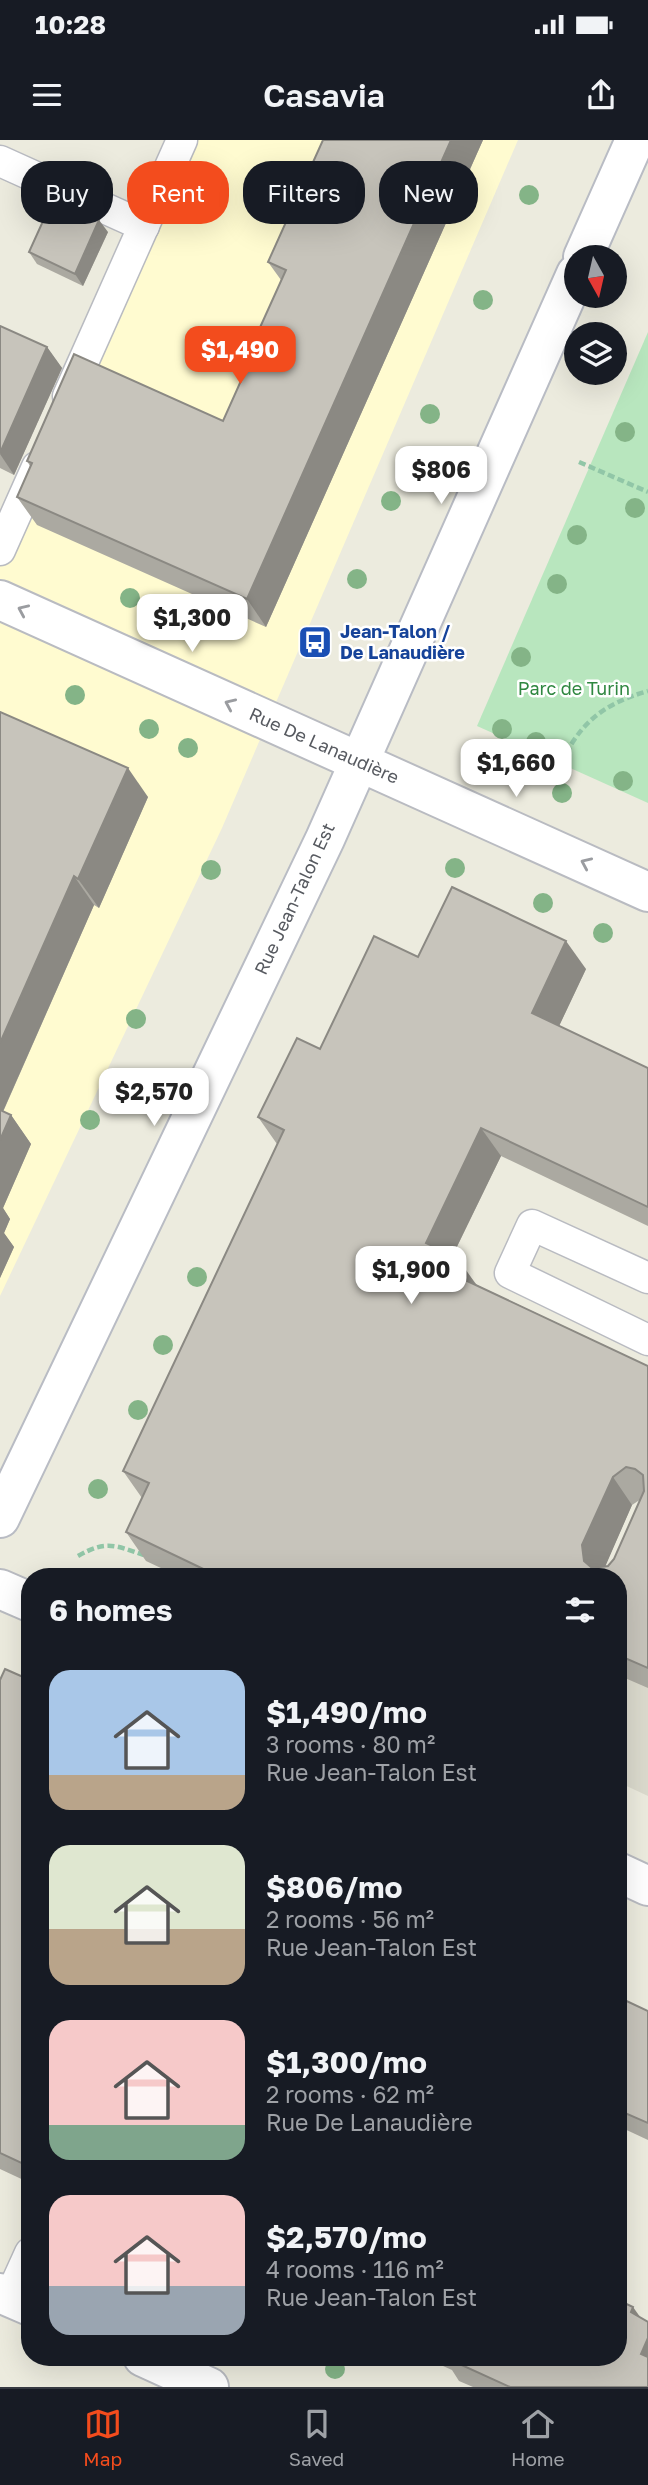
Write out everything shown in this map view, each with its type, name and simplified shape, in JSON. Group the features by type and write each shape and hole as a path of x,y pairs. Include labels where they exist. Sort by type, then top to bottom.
{"main road":[{"path":"588,245 635,140"},
{"name":"Rue Jean-Talon Est","path":"0,1518 359,762 564,301"},
{"name":"Rue De Lanaudière","path":"0,600 648,892"},
{"path":"0,1588 21,1598"},
{"path":"627,1876 648,1886"},
{"path":"163,2366 209,2387"}],"lane":[{"path":"0,550 182,140"},
{"path":"0,161 144,226"},
{"path":"648,1278 532,1225 510,1273 648,1340"},
{"path":"13,2299 21,2277"}],"path":[{"path":"579,462 648,492"},
{"path":"557,772 573,739 590,720 608,706 648,691"},
{"path":"78,1556 102,1545 114,1545 148,1556"}],"shaded area":[{"path":"182,140 518,140 222,828 0,1296 0,550 145,224 229,224 229,161 173,161"},
{"path":"648,1568 648,1796 627,1786 627,1612"}],"green space":[{"name":"Parc de Turin","path":"648,332 648,803 477,726"}],"building":[{"path":"323,140 451,140 442,161 379,161 379,224 414,224 247,599 17,497 32,463 27,461 74,354 223,421 257,345 253,343 286,270 268,262 285,224 365,224 365,161 314,161"},
{"path":"42,224 97,224 75,274 29,252"},
{"path":"0,326 47,347 0,453"},
{"path":"0,712 128,768 78,879 74,876 0,1043"},
{"path":"452,887 566,941 532,1013 648,1068 648,1207 481,1128 426,1243 457,1257 450,1273 648,1366 648,1668 627,1659 627,1568 592,1568 201,1568 126,1532 149,1483 123,1471 284,1130 258,1117 297,1038 320,1049 374,936 418,957","holes":["626,1467 635,1469 643,1475 644,1491 614,1559 608,1566 592,1568 584,1561 582,1545 613,1477"]},
{"path":"0,1110 11,1115 0,1140"},
{"path":"5,1669 21,1676 21,2163 0,2153 0,1680"},
{"path":"627,2001 648,2011 648,2123 627,2114"},
{"path":"627,2304 633,2307 631,2312 648,2322 648,2338 641,2354 648,2357 648,2387 510,2387 464,2366 627,2366"}],"place":[{"name":"Jean-Talon / De Lanaudière","path":"315,642"}]}
